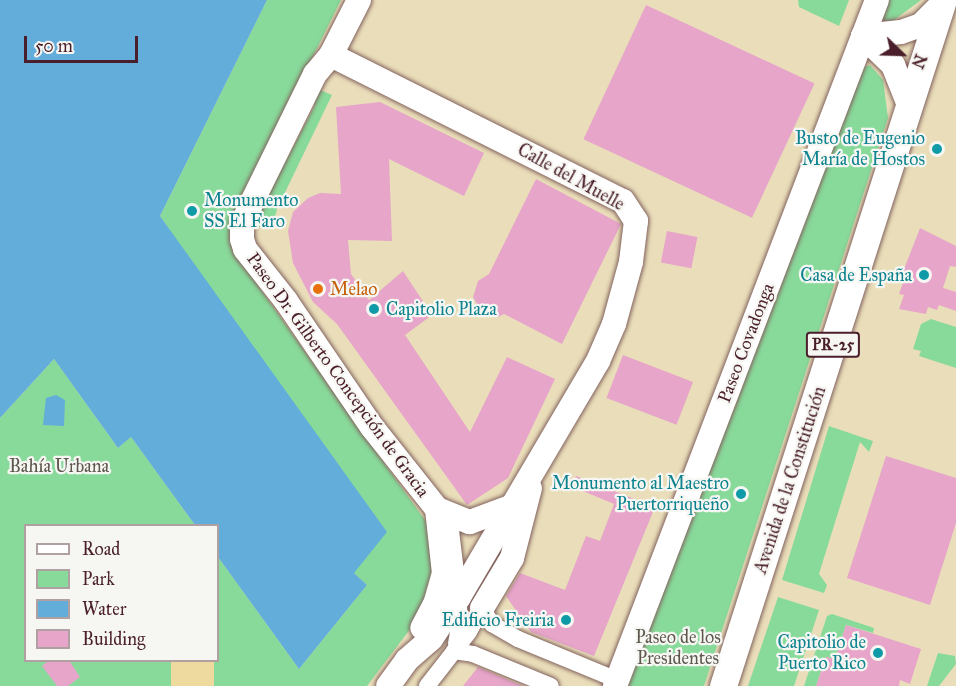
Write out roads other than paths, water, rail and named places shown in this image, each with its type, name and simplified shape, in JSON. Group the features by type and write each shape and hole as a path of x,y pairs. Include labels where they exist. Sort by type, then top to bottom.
{"main road":[{"name":"Paseo Dr. Gilberto Concepción de Gracia","path":"359,0 331,55 315,74 242,224 244,249 437,509 443,552 441,589 407,660"},
{"name":"Paseo Covadonga","path":"616,683 877,0"},
{"path":"863,36 901,32 921,25 943,2"},
{"name":"Avenida de la Constitución","path":"723,686 943,2"},
{"path":"863,36 893,65 909,105"},
{"name":"Calle del Muelle","path":"331,55 623,201 633,212 636,221 631,262 614,324 598,361 459,597 431,639 407,660"},
{"name":"Calle del Muelle","path":"482,608 512,558 538,460"},
{"path":"437,509 470,522 510,507"},
{"path":"388,686 407,660"}],"street":[{"path":"437,509 451,531 459,597 460,621 454,651"},
{"path":"427,686 454,651 482,608 492,624 518,639 616,683"},
{"path":"454,651 473,654 551,686"}],"water":[{"path":"0,0 267,0 160,216 387,532 354,573 367,585 299,669 219,558 219,524 194,524 131,437 118,448 54,359 0,418"},
{"path":"56,395 65,400 64,426 43,425 46,398"}],"place":[{"name":"Busto de Eugenio María de Hostos","path":"937,149"},
{"name":"Monumento SS El Faro","path":"192,211"},
{"name":"Casa de España","path":"924,275"},
{"name":"Melao","path":"318,289"},
{"name":"Capitolio Plaza","path":"374,309"},
{"name":"Monumento al Maestro Puertorriqueño","path":"741,494"},
{"name":"Edificio Freiria","path":"566,620"},
{"name":"Capitolio de Puerto Rico","path":"878,653"}],"park label":[{"name":"Bahía Urbana","path":"59,466"},
{"name":"Paseo de los Presidentes","path":"678,648"}]}
